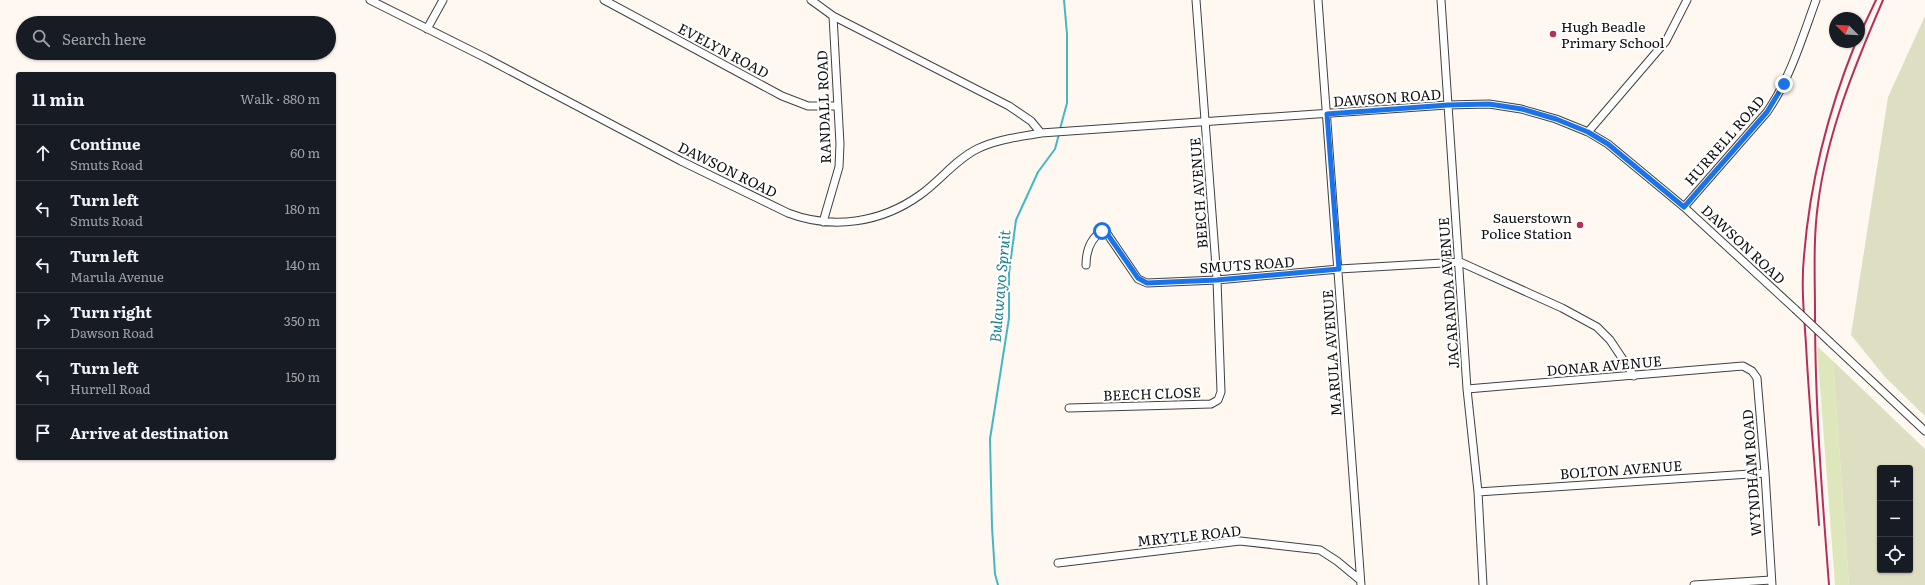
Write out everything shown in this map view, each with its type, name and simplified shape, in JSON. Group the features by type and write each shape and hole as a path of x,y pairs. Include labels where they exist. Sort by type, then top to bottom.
{"street":[{"name":"DAWSON ROAD","path":"370,0 788,213 806,220 823,222 843,223 864,219 894,210 920,195 955,164 976,149 1000,141 1042,133 1448,105 1489,104 1522,109 1556,119 1588,132 1622,154 1684,207 1925,431"},
{"path":"427,29 443,0"},
{"name":"EVELYN ROAD","path":"604,0 782,96 808,106 838,106"},
{"path":"811,0 833,16 1009,106 1030,121 1042,133"},
{"name":"BEECH AVENUE","path":"1196,0 1217,280 1221,384"},
{"name":"MARULA AVENUE","path":"1318,0 1361,582"},
{"name":"JACARANDA AVENUE","path":"1441,0 1460,262 1467,389 1478,492 1483,585"},
{"path":"1588,132 1666,41 1687,0"},
{"name":"HURRELL ROAD","path":"1684,207 1767,112 1776,99 1784,84 1816,0"},
{"name":"RANDALL ROAD","path":"823,222 838,167 840,144 833,16"},
{"name":"SMUTS ROAD","path":"1086,265 1086,256 1091,243 1096,235 1104,231 1138,278 1142,282 1147,283 1217,280 1339,269 1460,262"},
{"path":"1460,262 1562,308 1596,327 1610,340 1634,376"},
{"name":"DONAR AVENUE","path":"1467,389 1743,366"},
{"name":"WYNDHAM ROAD","path":"1743,366 1752,371 1757,378 1772,582"},
{"name":"BEECH CLOSE","path":"1069,408 1211,404 1218,400 1221,392 1221,384"},
{"name":"BOLTON AVENUE","path":"1478,492 1765,473"},
{"name":"MRYTLE ROAD","path":"1058,563 1240,541 1320,550 1337,561 1361,582"},
{"path":"1694,585 1772,582"}],"green space":[{"path":"1925,16 1925,416 1885,377 1851,335 1888,97"},
{"path":"1817,346 1833,361 1849,585 1835,585"},
{"path":"1833,361 1925,449 1925,585 1849,585"}],"waterway":[{"name":"Bulawayo Spruit","path":"1060,129 1067,103 1067,34 1064,0"},
{"name":"Bulawayo Spruit","path":"998,585 995,574 992,527 990,439 1009,318 1009,273 1016,220 1038,172 1055,149 1059,134"}],"railway":[{"path":"1865,23 1876,0"},
{"path":"1829,585 1821,483 1816,381 1816,218 1822,178 1835,125 1862,49 1883,0"},
{"path":"1819,525 1804,311 1803,267 1811,201 1822,147 1837,94 1854,48"}],"place":[{"name":"Hugh Beadle Primary School","path":"1553,34"},
{"name":"Sauerstown Police Station","path":"1580,225"}],"route":[{"path":"1102,231 1106,232 1138,278 1142,282 1147,283 1217,280 1339,269 1327,114 1448,105 1489,104 1522,109 1556,119 1588,132 1622,154 1684,207 1767,112 1784,84"}]}
